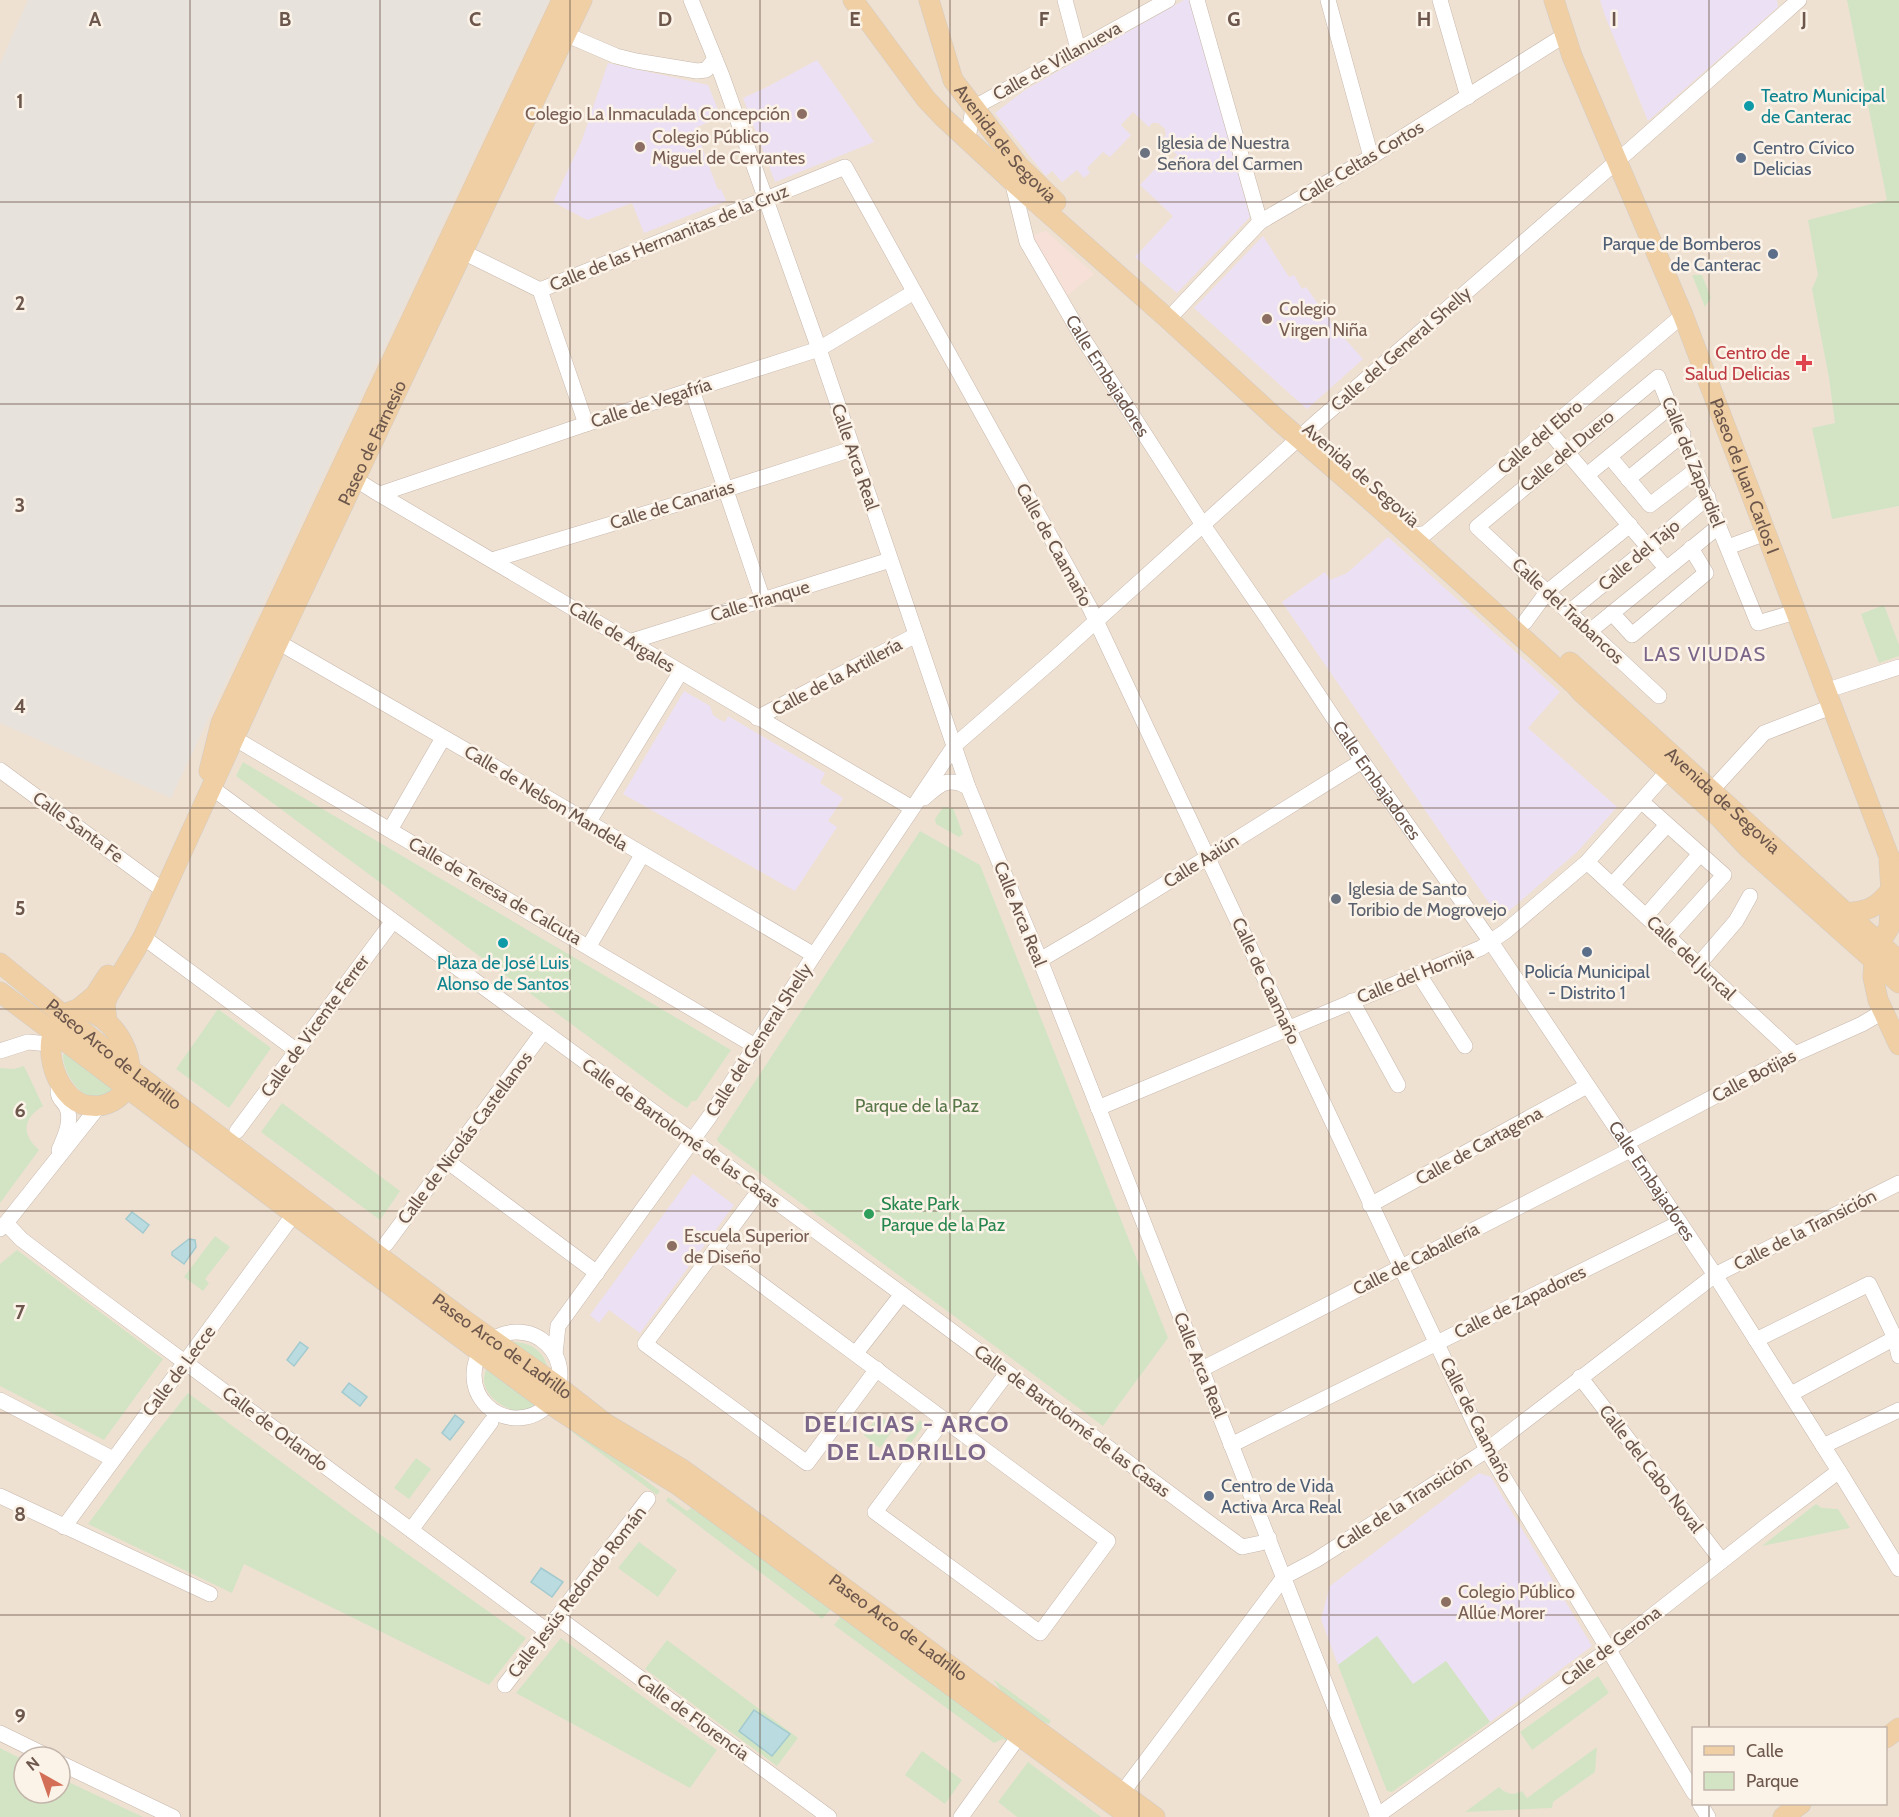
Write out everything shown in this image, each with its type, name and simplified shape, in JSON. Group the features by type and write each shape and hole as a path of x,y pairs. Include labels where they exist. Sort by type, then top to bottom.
{"main road":[{"name":"Paseo de Farnesio","path":"106,1022 105,1004 108,996 142,937 209,769 220,723 562,0"},
{"name":"Paseo de Farnesio","path":"61,1025 98,991 161,885 212,788 278,642 582,0"},
{"path":"853,0 926,99 1012,181"},
{"name":"Avenida de Segovia","path":"929,0 953,80 1018,165 1037,185 1176,311 1391,519 1582,693 1672,766 1711,791 1845,913 1886,939"},
{"name":"Paseo de Juan Carlos I","path":"1554,0 1572,56 1683,315 1888,854 1895,884 1886,939 1873,977 1878,1000 1891,1019 1899,1045"},
{"path":"926,99 940,92 953,80"},
{"name":"Avenida de Segovia","path":"1012,181 1168,319 1426,533 1525,622 1672,766 1748,848 1886,939"},
{"path":"1845,913 1871,909 1881,902 1895,884"},
{"path":"1886,939 1899,961"},
{"path":"1886,939 1899,983"},
{"name":"Paseo Arco de Ladrillo","path":"0,963 61,1025 294,1215 486,1346"},
{"name":"Paseo Arco de Ladrillo","path":"0,992 35,1020 61,1025"},
{"path":"87,1010 94,1012 106,1022 126,1050 129,1079 116,1100 99,1106 83,1105 64,1089 51,1060 61,1025 87,1010"},
{"name":"Paseo Arco de Ladrillo","path":"129,1079 554,1395 603,1439 678,1485 1130,1817"},
{"name":"Paseo Arco de Ladrillo","path":"554,1395 682,1469 1155,1817"},
{"path":"1887,1737 1899,1728"},
{"path":"1783,1817 1798,1805"}],"street":[{"name":"Calle Arca Real","path":"692,0 819,349 968,787 1040,960 1378,1816"},
{"path":"1065,0 1078,49"},
{"name":"Calle de Villanueva","path":"968,140 973,108 1168,0"},
{"path":"1197,0 1260,222"},
{"path":"1328,0 1371,158"},
{"path":"1440,0 1468,97"},
{"name":"Calle del General Shelly","path":"558,1326 692,1141 955,745 1304,434 1799,0"},
{"path":"565,34 616,56 636,61 697,71 706,70 715,59"},
{"name":"Calle Celtas Cortos","path":"1176,311 1260,222 1371,158 1565,35"},
{"name":"Calle de las Hermanitas de la Cruz","path":"463,252 540,290 845,166"},
{"name":"Calle de Caamaño","path":"845,166 1096,621 1487,1450 1692,1789"},
{"name":"Calle Embajadores","path":"1012,181 1027,242 1084,340 1203,525 1362,761 1491,942 1715,1275 1899,1569"},
{"path":"540,290 586,424"},
{"name":"Calle de Vegafría","path":"380,494 586,424 819,349 914,292"},
{"name":"Calle del Ebro","path":"1426,533 1683,315"},
{"name":"Calle del Zapardiel","path":"1658,377 1758,623 1795,612"},
{"name":"Calle del Duero","path":"1477,527 1658,377"},
{"path":"692,390 763,600"},
{"path":"1587,475 1671,406"},
{"path":"1548,430 1666,568"},
{"path":"1628,479 1683,434"},
{"name":"Calle de Canarias","path":"492,560 852,449"},
{"path":"349,454 355,479"},
{"path":"1610,457 1650,505 1697,469"},
{"name":"Calle de Argales","path":"355,479 912,808"},
{"name":"Calle del Tajo","path":"1569,612 1708,497"},
{"path":"1391,519 1416,535 1426,533"},
{"path":"1525,622 1547,592 1630,525"},
{"path":"1590,631 1719,526"},
{"name":"Calle del Trabancos","path":"1477,527 1659,696"},
{"name":"Calle del Zapardiel","path":"1728,547 1766,533"},
{"path":"1612,613 1632,635 1706,573 1691,548"},
{"name":"Calle Tranque","path":"629,642 890,560"},
{"name":"Calle de la Artillería","path":"758,718 916,635"},
{"name":"Calle de Nelson Mandela","path":"278,642 814,956"},
{"path":"1711,791 1764,733 1828,699 1899,667"},
{"path":"588,823 680,673"},
{"name":"Calle de Teresa de Calcuta","path":"234,738 755,1046"},
{"path":"390,830 443,738"},
{"name":"Calle Aaiún","path":"1040,960 1362,761"},
{"name":"Calle del Hornija","path":"1098,1108 1481,948 1587,862 1672,766"},
{"name":"Calle Santa Fe","path":"0,770 161,885"},
{"name":"Calle del General Shelly","path":"912,808 944,783 958,782 968,787"},
{"name":"Calle de Bartolomé de las Casas","path":"212,788 902,1294 1242,1547 1261,1543 1269,1538"},
{"path":"1642,802 1724,875 1668,937"},
{"path":"1612,885 1667,825"},
{"path":"1646,916 1700,854"},
{"path":"589,946 642,855"},
{"name":"Calle del Juncal","path":"1587,862 1795,1054"},
{"path":"1699,964 1736,921 1749,896"},
{"name":"Calle de Vicente Ferrer","path":"237,1131 393,921"},
{"path":"142,937 297,1051"},
{"path":"1418,973 1465,1046"},
{"path":"1352,1001 1398,1085"},
{"name":"Calle Botijas","path":"1628,1146 1795,1054 1862,1024 1891,1019"},
{"name":"Paseo Arco de Ladrillo","path":"0,1051 28,1042 61,1025"},
{"name":"Calle de Nicolás Castellanos","path":"386,1244 543,1032"},
{"path":"52,1166 65,1137 70,1118 57,1095 58,1077"},
{"name":"Calle de Cartagena","path":"1370,1205 1587,1086"},
{"path":"3,1226 99,1106"},
{"name":"Calle de Caballería","path":"1202,1369 1628,1146"},
{"path":"447,1161 597,1273"},
{"name":"Calle de la Transición","path":"1122,1792 1284,1577 1316,1560 1487,1450 1715,1275 1899,1183"},
{"path":"759,1191 645,1344 807,1463 877,1369"},
{"name":"Calle de Lecce","path":"64,1527 294,1215"},
{"name":"Calle de Zapadores","path":"1232,1444 1679,1223"},
{"name":"Calle de Orlando","path":"3,1226 547,1631"},
{"path":"715,1250 963,1432 1108,1541 1040,1633 875,1512 944,1419"},
{"path":"1756,1340 1869,1284 1895,1338 1899,1356"},
{"path":"856,1353 902,1294"},
{"path":"531,1334 558,1326 555,1354"},
{"path":"508,1333 531,1334 546,1343 555,1354 560,1367 554,1395 534,1416 524,1418 495,1416 480,1398 475,1387 474,1369 486,1346 508,1333"},
{"path":"1791,1394 1895,1338"},
{"path":"963,1432 1007,1373"},
{"name":"Calle del Cabo Noval","path":"1580,1377 1722,1561"},
{"path":"0,1400 113,1460"},
{"path":"1823,1446 1899,1410"},
{"path":"411,1530 495,1416"},
{"name":"Calle de Gerona","path":"1378,1816 1608,1650 1839,1471"},
{"path":"0,1496 210,1594"},
{"name":"Calle Jesús Redondo Román","path":"505,1685 648,1499"},
{"name":"Calle de Florencia","path":"557,1617 829,1817"},
{"path":"961,1817 1020,1736 1015,1715"},
{"path":"0,1733 24,1745"},
{"path":"72,1768 173,1817"},
{"name":"Paseo Arco de Ladrillo","path":"1122,1792 1130,1817"}],"shaded area":[{"path":"0,0 1899,0 1899,1817 0,1817"},
{"path":"28,0 549,0 171,798 0,723 0,64"},
{"path":"1184,0 1190,0 1250,217 1177,293 1135,257 1173,216 1140,185 1159,165 1164,169 1177,155 1162,139 1166,135 1165,129 1158,123 1152,123 1149,127 1133,112 1121,125 1131,135 1110,157 1103,152 1087,168 1090,173 1084,178 1077,170 1062,182 1052,171 1046,176 995,113 1025,90"},
{"path":"1600,0 1777,0 1778,7 1648,121"},
{"name":"Colegio La Inmaculada Concepción","path":"817,60 874,142 775,182 743,98"},
{"name":"Colegio Público Miguel de Cervantes","path":"608,63 708,85 721,117 697,127 699,133 697,134 718,190 721,189 726,201 644,233 632,203 587,220 553,202 582,140"},
{"path":"1046,231 1094,274 1064,298 1030,236"},
{"name":"Colegio Virgen Niña","path":"1263,236 1289,277 1294,275 1302,289 1306,287 1336,329 1363,359 1307,409 1194,308"},
{"path":"1388,537 1560,692 1528,728 1617,807 1578,851 1500,919 1282,602 1325,572 1330,580 1347,573"},
{"path":"684,691 710,706 713,715 720,720 725,722 728,716 825,773 820,783 843,798 828,821 837,827 795,891 623,794"},
{"name":"Escuela Superior de Diseño","path":"693,1174 734,1205 640,1333 609,1310 599,1323 590,1315"},
{"name":"Colegio Público Allúe Morer","path":"1479,1473 1491,1477 1592,1646 1490,1722 1446,1661 1413,1685 1377,1636 1338,1665 1321,1619 1330,1586"}],"green space":[{"path":"1847,0 1899,0 1899,506 1832,519 1812,428 1835,423 1812,289 1818,275 1808,220 1887,200"},
{"path":"1692,275 1702,275 1711,298 1705,307"},
{"path":"1884,605 1899,645 1899,656 1879,663 1861,614"},
{"name":"Plaza de José Luis Alonso de Santos","path":"243,762 731,1050 696,1101 692,1101 687,1108 236,776"},
{"path":"943,807 953,808 963,834 959,837 936,824 935,819"},
{"name":"Parque de la Paz","path":"920,831 980,865 1168,1338 1103,1426 718,1142 717,1139"},
{"path":"218,1009 271,1048 229,1108 176,1069"},
{"path":"65,1052 113,1089 105,1096 97,1098 80,1091 64,1064"},
{"path":"24,1066 43,1106 31,1116 27,1127 29,1138 39,1150 0,1203 0,1068 14,1069"},
{"path":"282,1103 400,1191 380,1220 261,1132"},
{"path":"215,1236 230,1247 205,1279 209,1283 203,1291 184,1277"},
{"path":"17,1250 163,1359 104,1440 0,1386 0,1264"},
{"path":"512,1342 519,1342 536,1349 548,1370"},
{"path":"488,1367 537,1407 527,1411 517,1411 497,1402 485,1386 484,1377"},
{"path":"188,1393 371,1528 526,1638 489,1685 244,1564 232,1593 88,1524"},
{"path":"879,1415 895,1427 880,1448 864,1435"},
{"path":"920,1420 925,1424 897,1462 892,1458"},
{"path":"575,1427 660,1491 657,1495 572,1432"},
{"path":"416,1458 431,1469 409,1499 394,1488"},
{"path":"668,1497 687,1511 691,1508 750,1547 832,1608 822,1619 666,1501"},
{"path":"1816,1504 1822,1508 1838,1509 1850,1528 1762,1546"},
{"path":"639,1542 677,1570 658,1597 618,1568"},
{"path":"843,1614 1009,1737 1007,1741 1003,1739 994,1743 834,1625"},
{"path":"1377,1636 1413,1684 1446,1661 1490,1722 1392,1792 1387,1791 1338,1665"},
{"path":"561,1638 717,1750 690,1788 516,1693"},
{"path":"667,1640 798,1738 777,1766 645,1669"},
{"path":"1598,1676 1609,1693 1532,1750 1520,1732"},
{"path":"993,1679 1051,1721 1049,1724 1016,1708"},
{"path":"1597,1747 1595,1772 1553,1802 1552,1808 1465,1812 1499,1787 1510,1793 1522,1791 1527,1798"},
{"path":"0,1748 12,1754 12,1805 72,1805 72,1784 143,1817 0,1817"},
{"path":"922,1751 962,1780 945,1804 905,1775"},
{"path":"1028,1762 1101,1817 1017,1817 998,1802"}],"water":[{"path":"132,1212 149,1225 143,1233 126,1219"},
{"path":"189,1239 195,1240 196,1247 184,1264 172,1255 172,1252"},
{"path":"300,1342 308,1348 294,1366 287,1360"},
{"path":"349,1383 367,1397 360,1406 342,1392"},
{"path":"455,1415 464,1422 450,1440 442,1433"},
{"path":"541,1568 563,1582 552,1597 531,1582"},
{"path":"754,1710 790,1734 772,1756 739,1731"}],"place":[{"name":"Teatro Municipal de Canterac","path":"1749,106"},
{"name":"Colegio La Inmaculada Concepción","path":"802,114"},
{"name":"Colegio Público Miguel de Cervantes","path":"640,147"},
{"name":"Iglesia de Nuestra Señora del Carmen","path":"1145,153"},
{"name":"Centro Cívico Delicias","path":"1741,158"},
{"name":"Parque de Bomberos de Canterac","path":"1773,254"},
{"name":"Colegio Virgen Niña","path":"1267,319"},
{"name":"Centro de Salud Delicias","path":"1804,363"},
{"name":"Iglesia de Santo Toribio de Mogrovejo","path":"1336,899"},
{"name":"Plaza de José Luis Alonso de Santos","path":"503,943"},
{"name":"Policía Municipal - Distrito 1","path":"1587,952"},
{"name":"Skate Park Parque de la Paz","path":"869,1214"},
{"name":"Escuela Superior de Diseño","path":"672,1246"},
{"name":"Centro de Vida Activa Arca Real","path":"1209,1496"},
{"name":"Colegio Público Allúe Morer","path":"1446,1602"}],"district":[{"name":"LAS VIUDAS","path":"1705,654"},
{"name":"DELICIAS - ARCO DE LADRILLO","path":"907,1438"}]}
